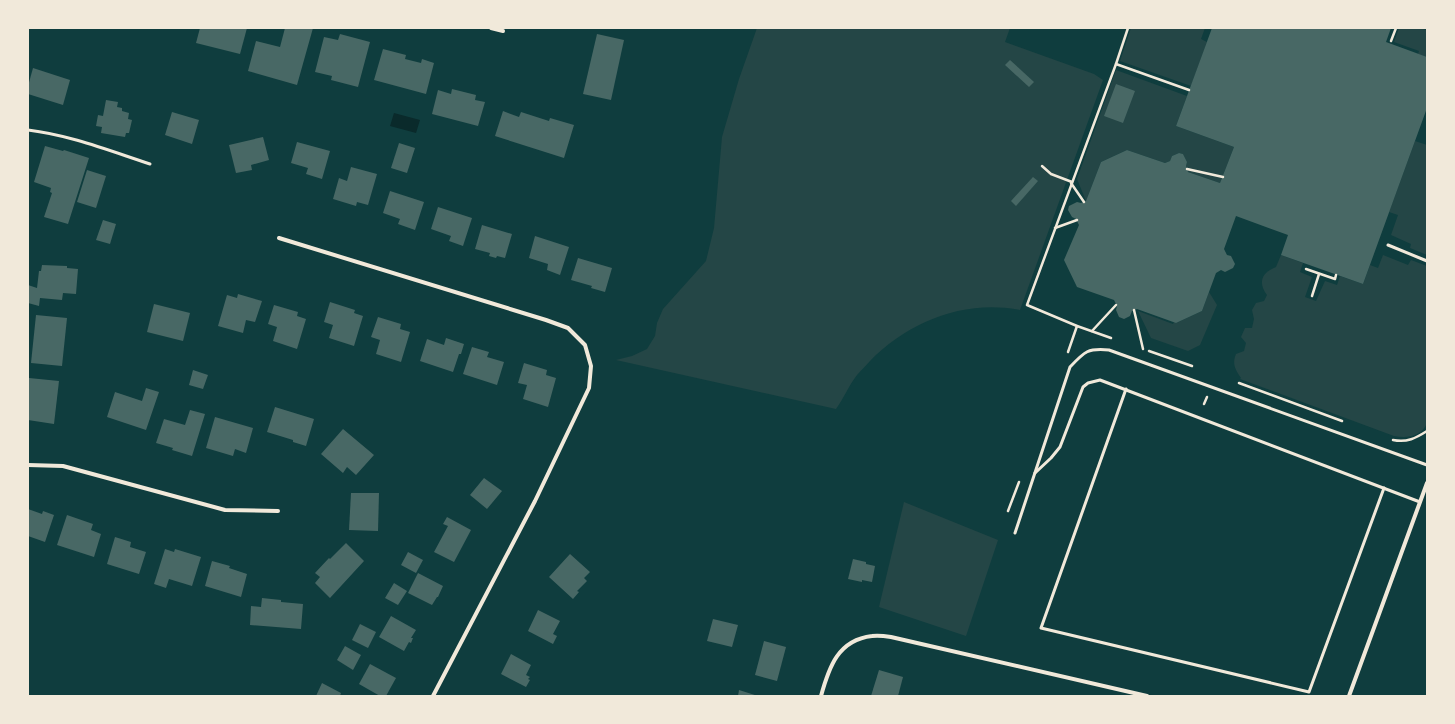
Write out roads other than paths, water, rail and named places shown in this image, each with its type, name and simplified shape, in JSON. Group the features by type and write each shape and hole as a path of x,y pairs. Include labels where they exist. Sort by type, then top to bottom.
{"street":[{"path":"491,28 503,31"},
{"path":"278,238 546,320 568,328 585,345 591,366 589,388 535,501 433,696"},
{"path":"28,465 63,466 225,510 278,512"},
{"path":"1350,696 1427,484"},
{"path":"821,696 828,672 839,653 852,642 873,635 891,637 1147,696"}],"lane":[{"path":"28,130 52,134 150,164"},
{"path":"1388,245 1427,261"},
{"path":"1014,532 1070,367 1082,354 1095,349 1109,350 1427,465"},
{"path":"1034,473 1051,458 1060,447 1083,387 1088,383 1100,380 1420,502"},
{"path":"1126,389 1040,628 1308,692 1384,488"}]}
